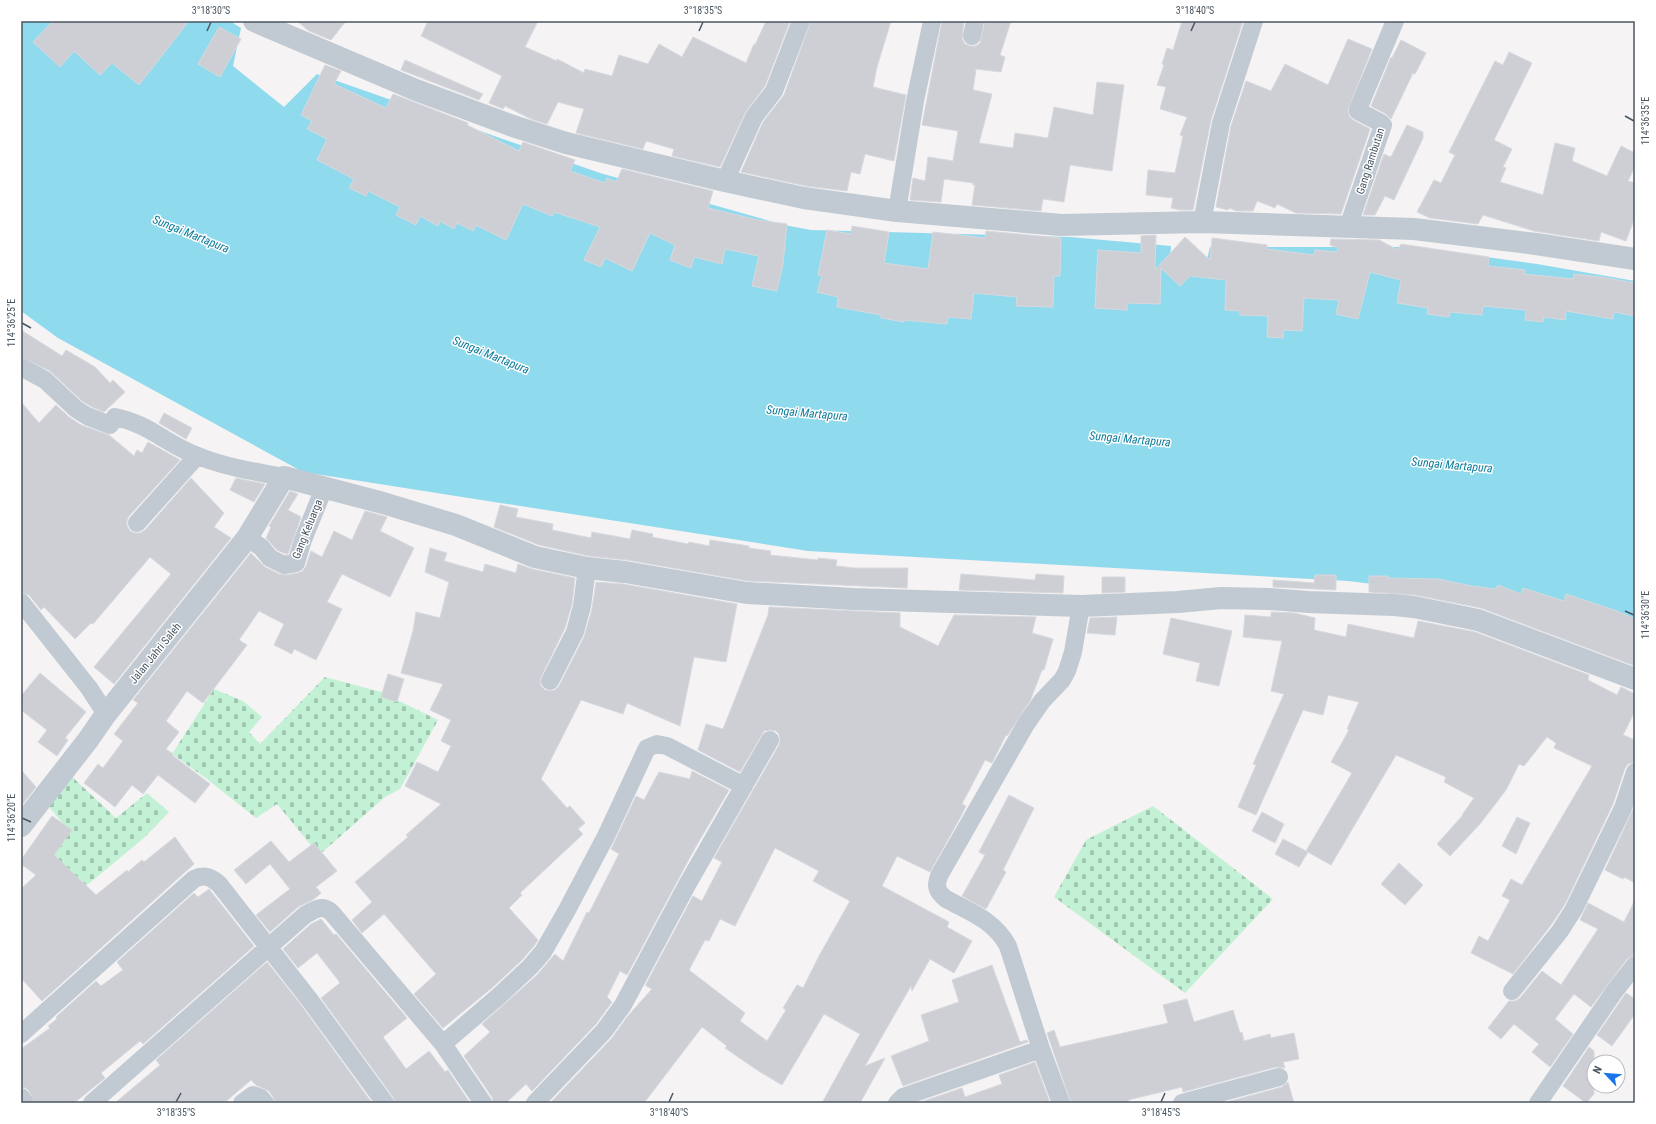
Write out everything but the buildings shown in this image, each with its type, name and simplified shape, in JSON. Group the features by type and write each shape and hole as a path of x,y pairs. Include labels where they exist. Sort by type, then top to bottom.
{"street":[{"path":"254,21 408,87 510,125 566,143 725,181 804,198 897,211 1061,226 1202,222 1414,229 1478,236 1635,259"},
{"path":"725,181 754,118 774,91 801,21"},
{"path":"897,211 916,101 932,21"},
{"path":"1202,222 1221,123 1254,21"},
{"name":"Gang Rambutan","path":"1348,227 1383,125 1358,111 1358,109 1395,21"},
{"path":"21,367 45,380 76,409 87,416 110,425 115,417 130,420 146,427 197,456 382,503 456,525 535,557 587,568 625,572 747,593 852,599 1080,606 1178,602 1221,598 1369,603 1414,607 1478,620 1635,679"},
{"path":"137,523 197,456"},
{"name":"Jalan Jahri Saleh","path":"21,826 88,740 106,714 247,538 284,477"},
{"name":"Gang Keluarga","path":"247,538 261,547 270,558 284,565 296,563 303,540 324,488"},
{"path":"550,681 575,632 582,606 587,568"},
{"path":"21,602 90,688 106,714"},
{"path":"1061,1103 1040,1049 1005,939 993,926 940,894 937,891 937,881 1026,724 1042,701 1062,680 1073,652 1080,606"},
{"path":"535,1103 604,1031 623,1005 687,885 770,740"},
{"path":"443,1044 530,967 543,952 606,836 647,748 657,744 667,746 744,786"},
{"path":"1512,991 1560,931 1574,909 1623,808 1635,772"},
{"path":"21,1034 188,885 199,876 207,877 219,884 269,947 385,1103"},
{"path":"92,1103 269,947 314,909 320,908 328,910 443,1044 483,1103"},
{"path":"1538,1103 1610,998 1635,965"},
{"path":"897,1103 903,1097 1040,1049"},
{"path":"1182,1103 1280,1078"},
{"path":"242,1103 253,1095 261,1098 265,1103"},
{"path":"21,1097 25,1103"}],"green space":[{"path":"325,677 381,692 438,720 400,789 385,797 319,855 277,804 256,818 207,779 172,754 214,689 243,701 262,717 249,732 260,744"},
{"path":"69,774 116,818 147,793 169,812 145,837 86,886 68,868 54,881 40,868 70,832 46,803"},
{"path":"1153,806 1273,899 1185,993 1054,897 1086,840"}],"water":[{"name":"Sungai Martapura","path":"21,21 230,21 241,28 233,66 284,107 317,74 600,173 784,225 811,230 1070,237 1171,246 1169,273 1203,276 1210,247 1415,247 1537,264 1635,281 1635,643 1505,600 1348,581 808,551 303,472 58,338 21,311"}]}
